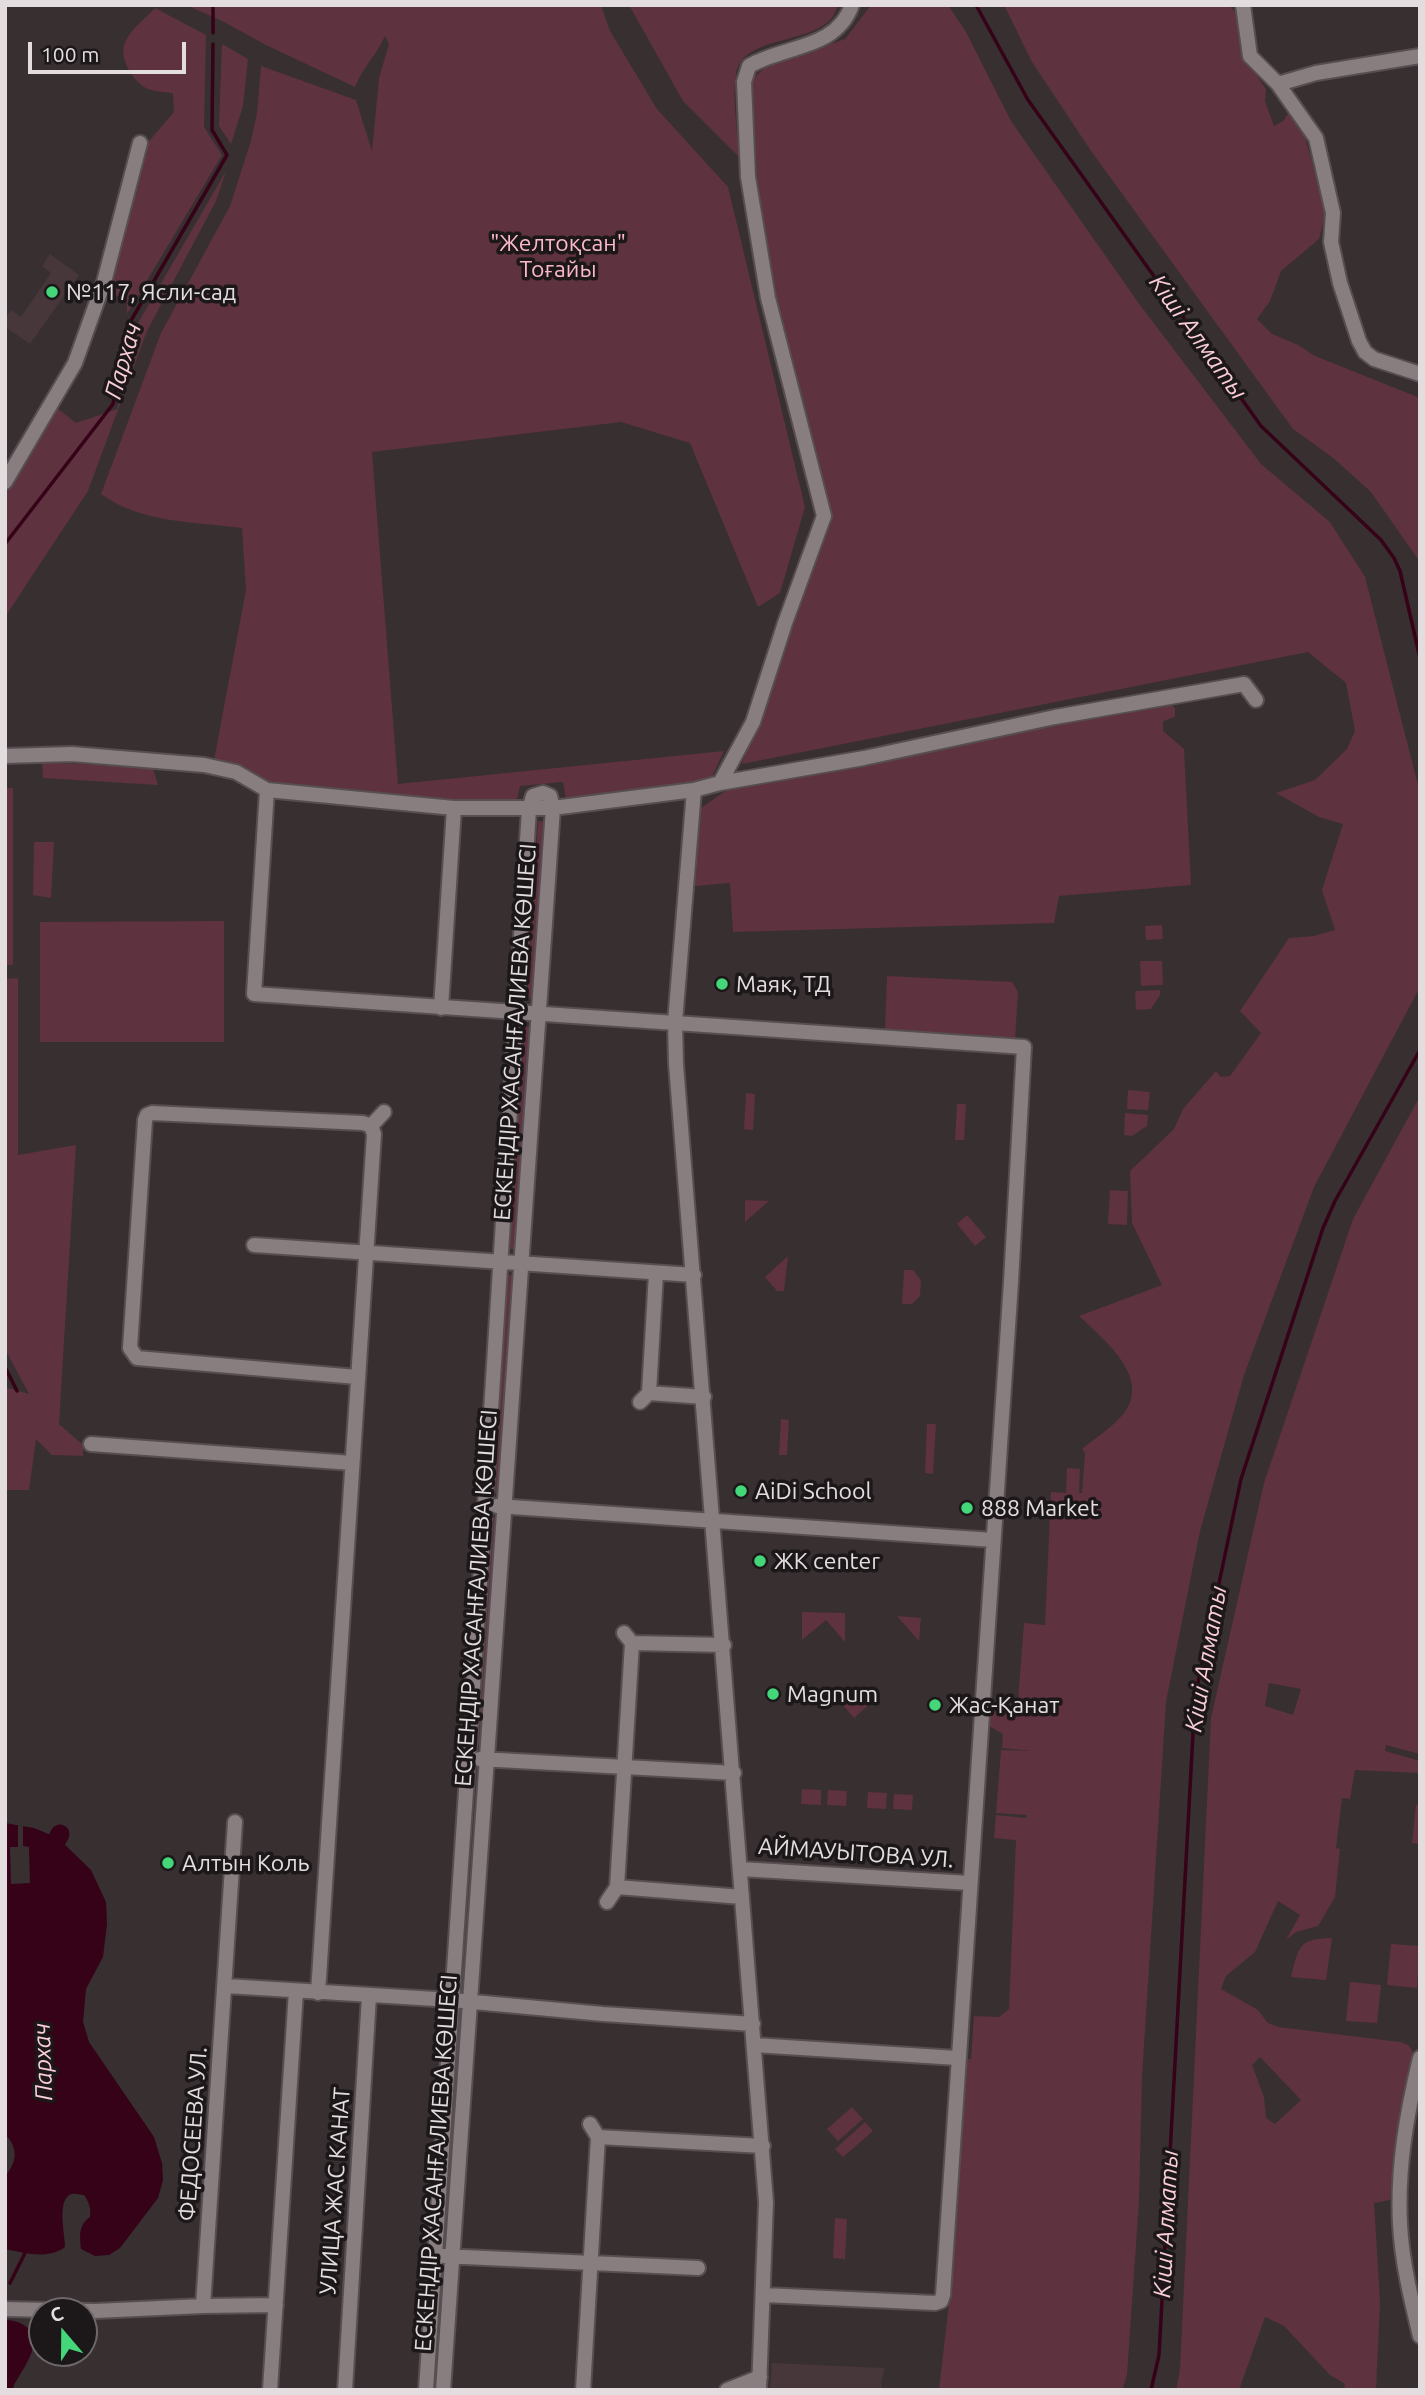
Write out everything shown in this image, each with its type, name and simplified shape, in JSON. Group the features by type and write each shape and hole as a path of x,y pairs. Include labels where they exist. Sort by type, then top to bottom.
{"street":[{"path":"720,783 753,722 824,516 768,298 748,177 744,82 750,66 764,58 821,40 835,32 847,18 852,5"},
{"path":"1243,5 1250,56 1278,84 1316,138 1333,213 1331,242 1340,283 1359,341 1365,352 1374,359 1420,374"},
{"path":"1278,84 1316,73 1420,56"},
{"path":"5,482 75,363 104,282 140,143"},
{"path":"5,756 72,754 204,765 236,772 267,790 454,808 552,808 694,790 864,758 1055,716 1244,684 1256,700"},
{"path":"267,790 254,994 1024,1047 942,2301 935,2303 764,2295"},
{"path":"694,790 675,1022 766,2202 759,2384 727,2390"},
{"path":"441,1008 454,808"},
{"name":"ЕСКЕНДІР ХАСАНҒАЛИЕВА КӨШЕСІ","path":"443,2390 506,1507 552,808"},
{"name":"ЕСКЕНДІР ХАСАНҒАЛИЕВА КӨШЕСІ","path":"426,2390 518,1012 529,809"},
{"path":"371,1126 384,1112"},
{"path":"318,1993 374,1134 371,1126 363,1123 152,1113 147,1115 131,1352 137,1358 357,1377"},
{"path":"254,1245 694,1275"},
{"path":"656,1273 644,1397 704,1396"},
{"path":"91,1444 352,1464"},
{"path":"485,1506 993,1540"},
{"path":"607,1902 617,1887 625,1766 628,1638 724,1645"},
{"path":"468,1758 734,1773"},
{"name":"ФЕДОСЕЕВА УЛ.","path":"203,2306 235,1822"},
{"name":"АЙМАУЫТОВА УЛ.","path":"741,1869 969,1883"},
{"path":"617,1887 742,1897"},
{"path":"226,1986 452,2000 753,2024"},
{"path":"271,2390 296,1991"},
{"name":"УЛИЦА ЖАС КАНАТ","path":"345,2390 369,1996"},
{"path":"754,2046 957,2057"},
{"path":"1420,2058 1405,2134 1400,2200 1400,2226 1408,2283 1420,2336"},
{"path":"583,2390 598,2137 590,2124"},
{"path":"598,2137 763,2146"},
{"path":"435,2256 698,2268"},
{"path":"98,2310 276,2305"},
{"path":"5,2309 28,2310"}],"shaded area":[{"name":"№117, Ясли-сад","path":"50,254 79,275 30,344 5,327 5,318 11,310 21,317 51,273 42,266"},
{"path":"772,2363 885,2368 882,2390 770,2390"}],"green space":[{"name":"\"Желтоқсан\" Тоғайы","path":"186,5 601,5 610,31 657,109 728,187 805,507 780,593 758,607 690,443 621,422 372,452 398,784 724,751 711,779 566,799 563,782 520,786 516,804 398,797 270,784 245,768 214,760 246,590 242,528 151,516 116,504 101,494 161,333 230,206 251,141 257,113 261,66 356,100 372,151 379,78 389,44 385,36 355,87"},
{"path":"629,5 838,5 831,18 819,28 761,47 740,62 735,94 739,157 683,101"},
{"path":"871,5 948,5 966,32 1011,121 1140,305 1261,464 1330,522 1365,577 1420,793 1420,987 1314,1187 1244,1375 1200,1531 1166,1702 1142,2077 1139,2201 1127,2375 1122,2390 939,2390 949,2303 965,2059 971,2059 974,2016 999,2017 1009,2009 1016,1840 994,1838 996,1815 1026,1818 1027,1815 996,1813 1001,1750 1032,1751 1002,1748 1003,1734 986,1724 987,1711 1017,1713 1024,1623 1045,1625 1051,1492 1066,1493 1067,1468 1080,1469 1079,1493 1082,1493 1085,1453 1082,1449 1120,1418 1131,1399 1132,1386 1121,1359 1079,1316 1162,1285 1132,1223 1130,1171 1174,1129 1183,1109 1216,1071 1221,1077 1230,1076 1261,1033 1240,1011 1289,938 1314,936 1335,930 1322,890 1343,824 1319,817 1276,793 1315,780 1347,749 1355,731 1346,683 1308,652 742,764 828,518 761,248 752,79 767,66 845,39"},
{"path":"1004,5 1229,5 1238,15 1240,50 1266,89 1265,101 1274,126 1283,121 1290,111 1300,120 1326,211 1319,239 1281,271 1270,301 1257,319 1272,334 1315,356 1420,398 1420,562 1371,492 1332,457 1293,429 1091,151 1032,62"},
{"path":"155,8 206,35 204,127 222,155 127,314 127,299 105,292 149,141 174,112 173,93 152,90 141,85 129,70 124,58 124,46 129,36"},
{"path":"222,44 248,59 243,106 231,144 219,126"},
{"path":"226,171 216,201 147,331 88,491 5,617 5,493 57,408 76,423 117,409 134,330"},
{"path":"1169,703 1175,708 1175,717 1163,721 1163,731 1184,749 1191,885 1059,896 1054,923 733,932 730,883 695,886 701,808 728,789"},
{"path":"42,762 153,768 158,785 43,778"},
{"path":"5,788 13,788 13,965 5,965"},
{"path":"538,821 548,822 535,998 527,998"},
{"path":"34,842 54,842 51,898 33,895"},
{"path":"224,921 224,1042 40,1042 40,922"},
{"path":"1162,925 1163,939 1146,940 1145,926"},
{"path":"1140,961 1162,961 1163,985 1141,986"},
{"path":"887,976 1012,982 1018,992 1015,1039 885,1030"},
{"path":"18,978 18,1155 76,1145 59,1424 83,1445 83,1456 52,1455 36,1439 29,1490 5,1490 5,1387 29,1394 5,1349 5,979"},
{"path":"1160,990 1160,995 1151,1009 1136,1010 1135,991"},
{"path":"525,1026 533,1027 518,1250 509,1249"},
{"path":"1128,1090 1150,1092 1148,1110 1127,1109"},
{"path":"746,1093 755,1094 753,1130 744,1129"},
{"path":"1420,1096 1420,1754 1386,1745 1385,1751 1420,1761 1420,1773 1355,1770 1350,1799 1342,1798 1336,1848 1340,1849 1335,1897 1318,1926 1296,1932 1286,1940 1300,1915 1278,1901 1255,1952 1226,1976 1221,1989 1258,2010 1268,2023 1278,2027 1400,2042 1408,2045 1413,2053 1390,2200 1374,2203 1380,2302 1376,2390 1344,2390 1345,2384 1330,2375 1284,2326 1265,2317 1239,2390 1176,2390 1180,2370 1211,1718 1264,1483 1353,1219","holes":["1269,1683 1301,1689 1293,1715 1265,1706","1260,2057 1301,2100 1275,2124 1266,2118 1264,2097 1252,2065"]},
{"path":"957,1104 966,1104 964,1140 955,1140"},
{"path":"1125,1113 1148,1115 1147,1126 1132,1136 1124,1135"},
{"path":"1110,1190 1128,1191 1127,1225 1108,1224"},
{"path":"745,1200 769,1201 745,1222"},
{"path":"967,1215 986,1237 975,1246 957,1224"},
{"path":"788,1256 784,1291 777,1291 765,1277"},
{"path":"904,1270 913,1270 921,1280 920,1296 912,1304 902,1304"},
{"path":"507,1275 516,1275 501,1494 492,1493"},
{"path":"781,1419 789,1420 787,1455 779,1455"},
{"path":"927,1424 936,1424 933,1474 925,1473"},
{"path":"491,1517 500,1519 486,1746 476,1745"},
{"path":"802,1612 845,1613 845,1642 826,1620 802,1640"},
{"path":"897,1616 921,1618 919,1641"},
{"path":"860,1688 873,1701 854,1718 842,1704"},
{"path":"802,1789 821,1790 821,1805 801,1804"},
{"path":"828,1790 847,1791 846,1806 827,1805"},
{"path":"868,1792 887,1793 886,1809 867,1808"},
{"path":"894,1794 913,1795 912,1810 893,1809"},
{"path":"1416,1805 1420,1805 1420,1844 1412,1843"},
{"path":"1332,1938 1326,1980 1291,1977 1302,1946 1312,1940"},
{"path":"1391,1944 1420,1946 1417,1988 1387,1985"},
{"path":"1350,1982 1381,1985 1377,2023 1346,2021"},
{"path":"852,2107 863,2119 838,2141 827,2129"},
{"path":"865,2122 873,2131 843,2157 835,2149"},
{"path":"835,2218 847,2219 845,2259 833,2258"}],"water":[{"path":"5,1823 34,1828 58,1838 91,1870 106,1902 107,1924 103,1957 86,1989 83,2022 89,2042 154,2137 162,2163 163,2180 158,2198 120,2248 109,2255 95,2256 81,2249 81,2231 83,2224 90,2217 90,2211 84,2195 75,2194 67,2197 64,2202 65,2247 44,2254 5,2249 5,2176 15,2155 5,2134"},
{"path":"5,2320 28,2328 28,2360 13,2390 5,2390"}],"pier":[{"path":"18,1825 23,1826 23,1846 29,1847 30,1883 11,1884 10,1847 18,1847"}],"waterway":[{"name":"Пархач","path":"213,5 213,33"},
{"name":"Кіші Алматы","path":"976,5 1028,100 1261,426 1381,540 1394,558 1400,571 1420,658"},
{"name":"Пархач","path":"5,544 113,404 129,324 227,155 212,130 213,44"},
{"name":"Кіші Алматы","path":"1151,2390 1159,2355 1195,1697 1241,1479 1323,1228 1335,1201 1420,1050"},
{"name":"Пархач","path":"5,1367 17,1391"},
{"name":"Пархач","path":"58,1838 60,1834"},
{"name":"Пархач","path":"10,2283 26,2251"}],"place":[{"name":"№117, Ясли-сад","path":"52,292"},
{"name":"Маяк, ТД","path":"722,984"},
{"name":"AiDi School","path":"741,1491"},
{"name":"888 Market","path":"967,1508"},
{"name":"ЖК center","path":"760,1561"},
{"name":"Magnum","path":"773,1694"},
{"name":"Жас-Қанат","path":"935,1705"},
{"name":"Алтын Коль","path":"168,1863"}]}
